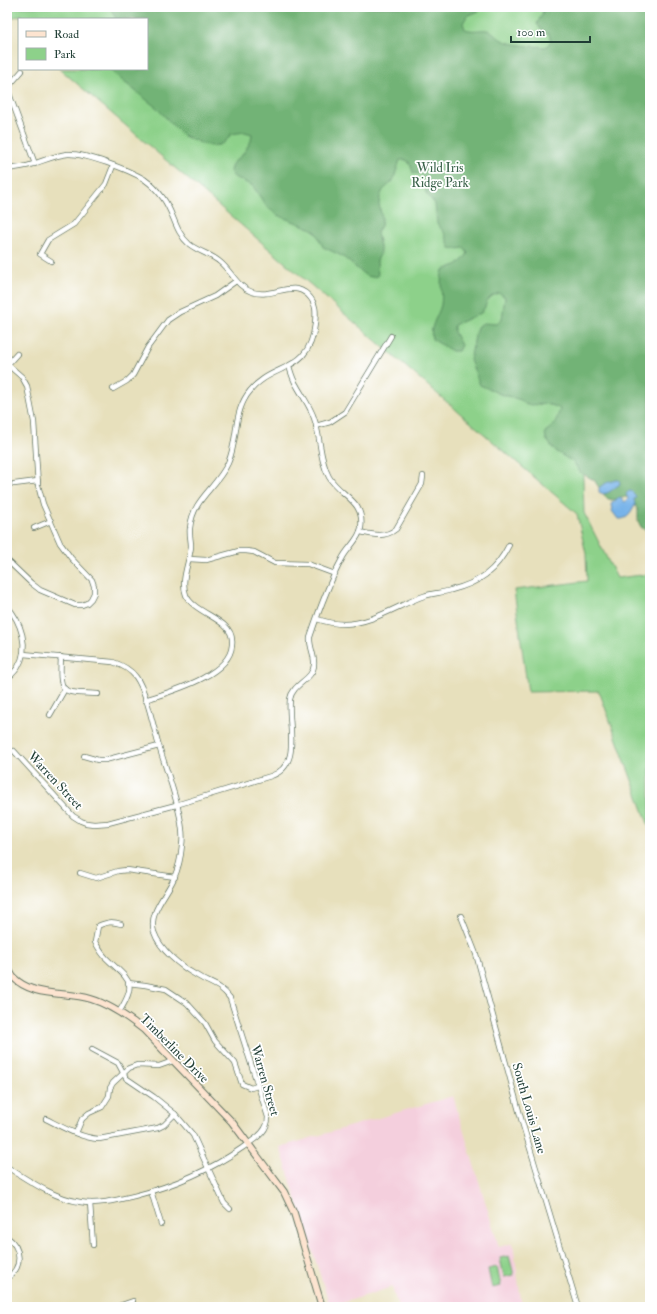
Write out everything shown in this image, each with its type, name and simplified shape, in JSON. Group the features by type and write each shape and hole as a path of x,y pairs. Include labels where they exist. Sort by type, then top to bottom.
{"street":[{"path":"22,71 7,88 35,164"},
{"path":"7,169 35,164 69,154 92,157 132,173 150,183 163,198 178,230 190,245 219,261 236,281 247,290 263,295 288,289 296,289 306,294 314,304 316,311 309,348 302,357 289,366 260,380 244,401 237,419 229,461 220,478 200,500 194,512 190,529 191,545 184,582 184,590 193,604 227,627 231,636 232,648 229,655 222,664 202,679 190,685 145,700"},
{"path":"51,261 40,254 44,245 50,239 74,224 106,184 113,166"},
{"path":"113,389 127,381 133,375 148,347 168,320 180,312 215,296 236,281"},
{"path":"316,426 330,422 345,412 391,336"},
{"path":"7,560 40,590 75,605 82,605 91,599 94,593 92,580 60,543 42,499 38,481 36,431 27,386 22,377 7,364 17,354"},
{"path":"176,805 271,776 285,769 290,757 291,696 296,687 309,676 314,668 314,658 310,640 317,619 342,559 360,532 361,518 357,506 352,499 337,487 327,473 322,460 316,426 310,408 296,385 289,366"},
{"path":"360,532 380,536 390,533 396,528 422,484 423,476"},
{"path":"14,484 38,481"},
{"path":"34,528 51,521"},
{"path":"317,619 332,624 356,623 377,616 424,596 464,587 488,573 502,559 509,545"},
{"path":"189,559 206,560 246,550 257,553 275,563 308,564 335,574"},
{"path":"7,606 19,623 22,633 22,654 18,667 7,679"},
{"name":"Warren Street","path":"22,654 108,662 123,666 131,671 136,677 145,700 159,746 176,805 183,838 181,857 175,877 154,915 152,924 157,941 162,948 196,976 216,984 230,998 268,1117 268,1123 265,1130 248,1143"},
{"path":"61,657 60,678 65,689 71,692 98,694"},
{"path":"50,715 65,689"},
{"path":"84,756 98,760 105,760 159,746"},
{"name":"Warren Street","path":"14,750 70,812 81,822 94,824 108,823 176,805"},
{"path":"80,873 96,878 127,870 175,877"},
{"name":"South Louis Lane","path":"461,916 476,954 522,1122 578,1307"},
{"path":"119,1012 128,998 130,987 127,978 104,956 95,942 98,926 107,922 121,924"},
{"name":"Timberline Drive","path":"7,968 13,976 33,990 77,995 93,999 131,1020 144,1030 232,1122 248,1143"},
{"path":"128,983 145,984 166,989 187,1003 205,1023 215,1041 235,1063 242,1084 251,1088 258,1086"},
{"path":"92,1049 118,1063 126,1078 154,1097 175,1114 193,1135 224,1203 230,1209"},
{"path":"76,1133 82,1119 89,1113 102,1107 109,1096 110,1088 113,1083 129,1068 137,1065 159,1066 173,1061"},
{"path":"46,1119 91,1139 99,1139 158,1128 164,1125 175,1114"},
{"path":"7,1167 61,1198 90,1203 122,1199 184,1180 209,1168 248,1143 275,1179 290,1203 298,1224 322,1307"},
{"path":"151,1191 161,1224"},
{"path":"90,1203 93,1245"},
{"path":"7,1237 15,1246 19,1262 14,1273 7,1278"},
{"path":"116,1307 133,1300"}],"shaded area":[{"path":"453,1096 499,1247 513,1243 522,1307 398,1307 392,1287 330,1307 280,1147"}],"green space":[{"name":"Wild Iris Ridge Park","path":"7,7 598,7 650,267 577,272 584,513 617,578 650,574 650,829 599,691 528,692 514,590 587,581 586,554 577,514 61,70 148,70 148,18 22,18 22,15 7,19"},
{"name":"Wild Iris Ridge Park","path":"110,7 483,7 479,11 467,16 463,23 465,29 489,31 507,42 546,47 551,41 549,34 542,30 537,24 543,12 540,7 650,7 650,534 641,527 638,521 638,510 632,500 626,497 612,500 606,498 594,480 581,473 573,462 555,451 546,439 545,432 555,422 560,409 552,405 526,405 521,400 500,394 480,385 470,360 477,327 483,323 497,324 502,319 505,297 499,293 492,296 487,301 481,313 454,325 454,332 461,345 458,351 452,351 432,339 431,334 433,326 441,305 441,279 443,270 460,262 468,253 464,248 450,248 445,234 437,223 435,204 426,193 425,179 420,174 413,173 407,160 400,160 393,181 383,190 380,197 379,204 382,218 381,226 377,232 380,247 380,254 377,261 378,276 371,277 365,275 342,256 323,247 316,232 310,228 277,215 266,206 253,186 234,177 230,171 232,164 243,154 251,141 252,134 245,132 231,134 223,143 214,146 204,144 185,136 180,133 157,108 111,71 148,70 148,18 116,18"},
{"path":"509,1256 514,1275 504,1277 500,1258"},
{"path":"497,1267 501,1286 492,1288 488,1269"}],"water":[{"path":"619,480 620,484 608,493 603,494 599,492 599,488 603,485"},
{"path":"629,491 635,495 635,505 627,517 618,519 612,511 611,504 619,497 625,502 628,499 626,494"}]}
